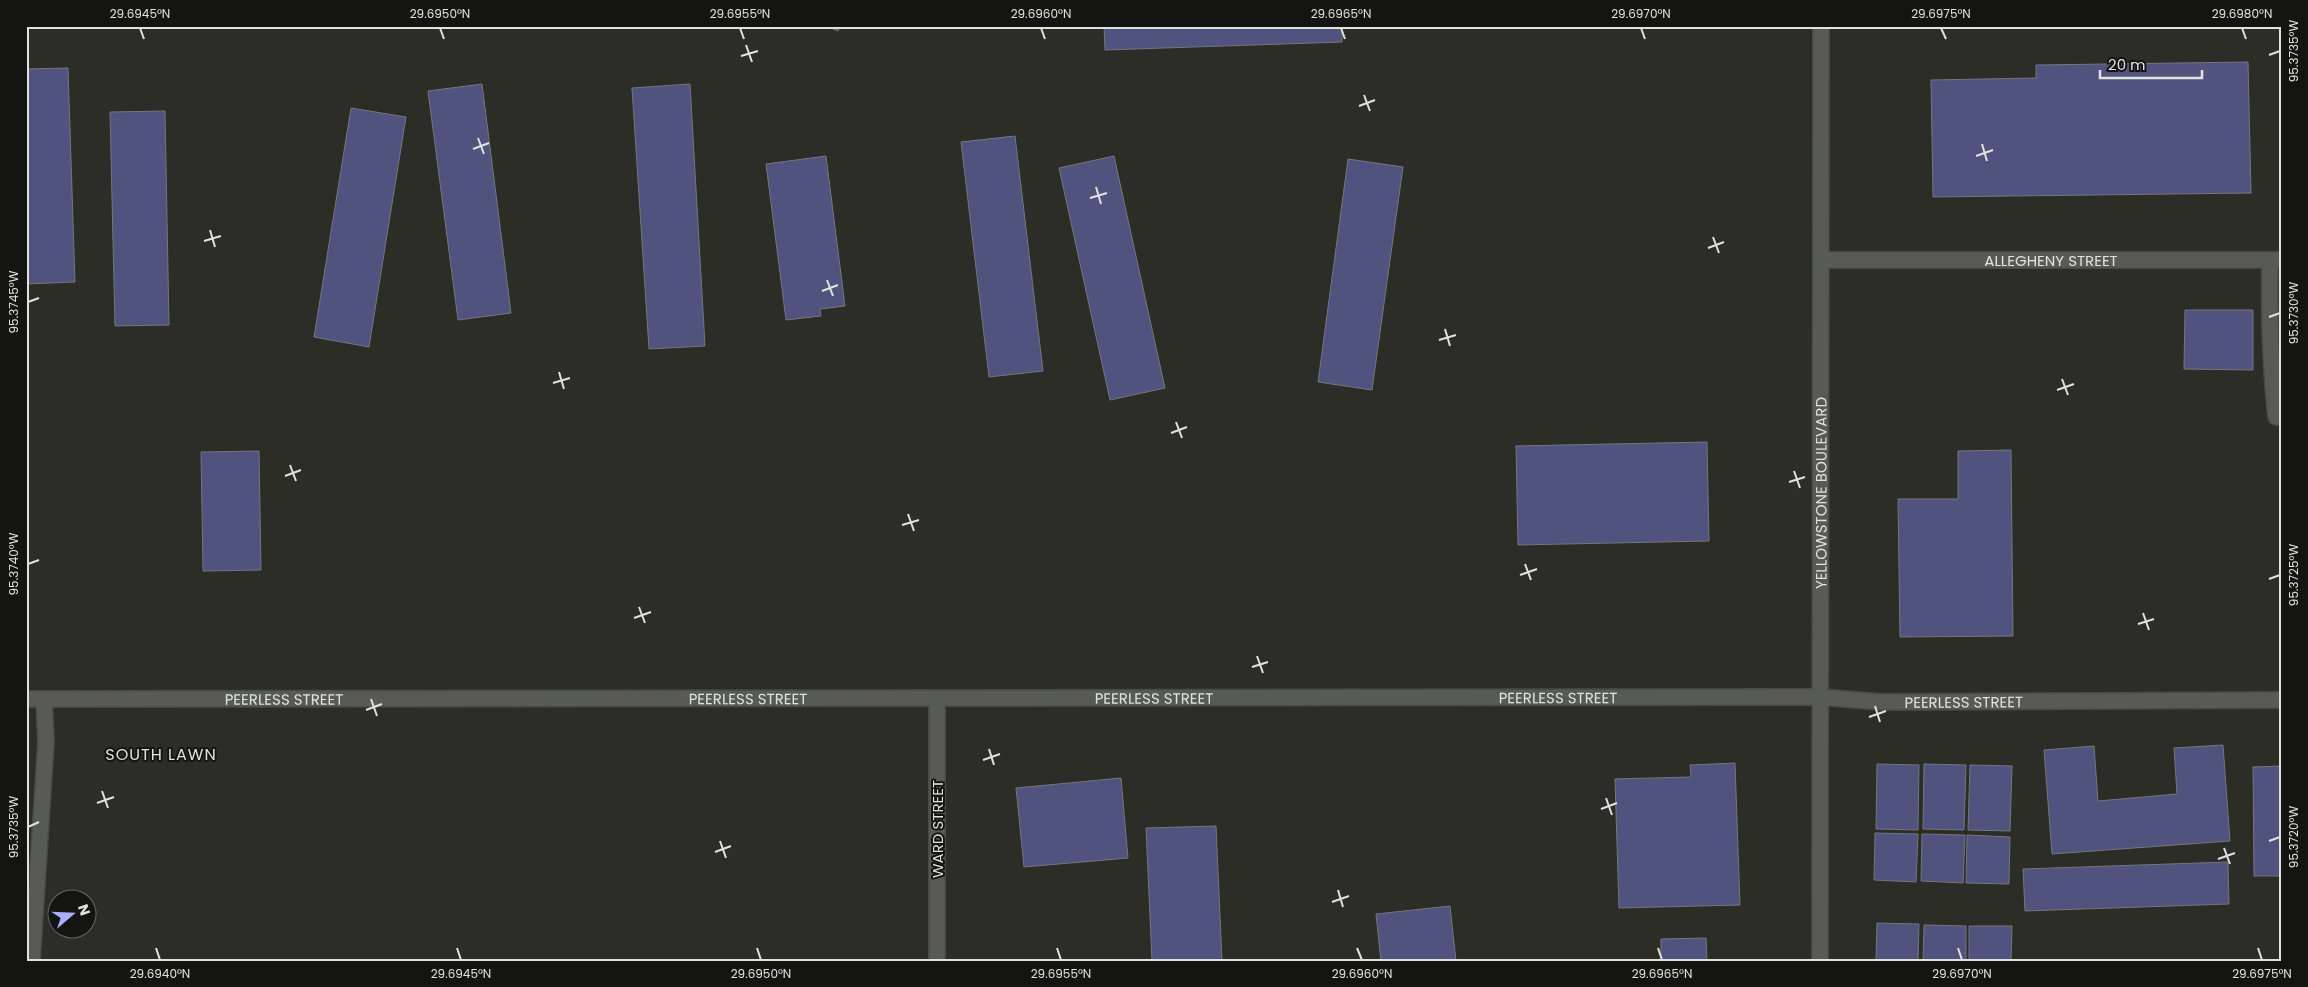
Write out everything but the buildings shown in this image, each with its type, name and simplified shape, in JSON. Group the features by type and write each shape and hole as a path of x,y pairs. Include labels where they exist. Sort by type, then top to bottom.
{"street":[{"name":"YELLOWSTONE BOULEVARD","path":"1820,961 1821,26"},
{"name":"ALLEGHENY STREET","path":"1821,260 2276,260"},
{"path":"2276,260 2268,323 2276,417 2282,417"},
{"name":"PEERLESS STREET","path":"26,698 1820,697 1881,702 2282,700"},
{"name":"WARD STREET","path":"937,698 937,961"},
{"path":"32,961 46,742 44,699"}],"district":[{"name":"SOUTH LAWN","path":"161,754"}]}
